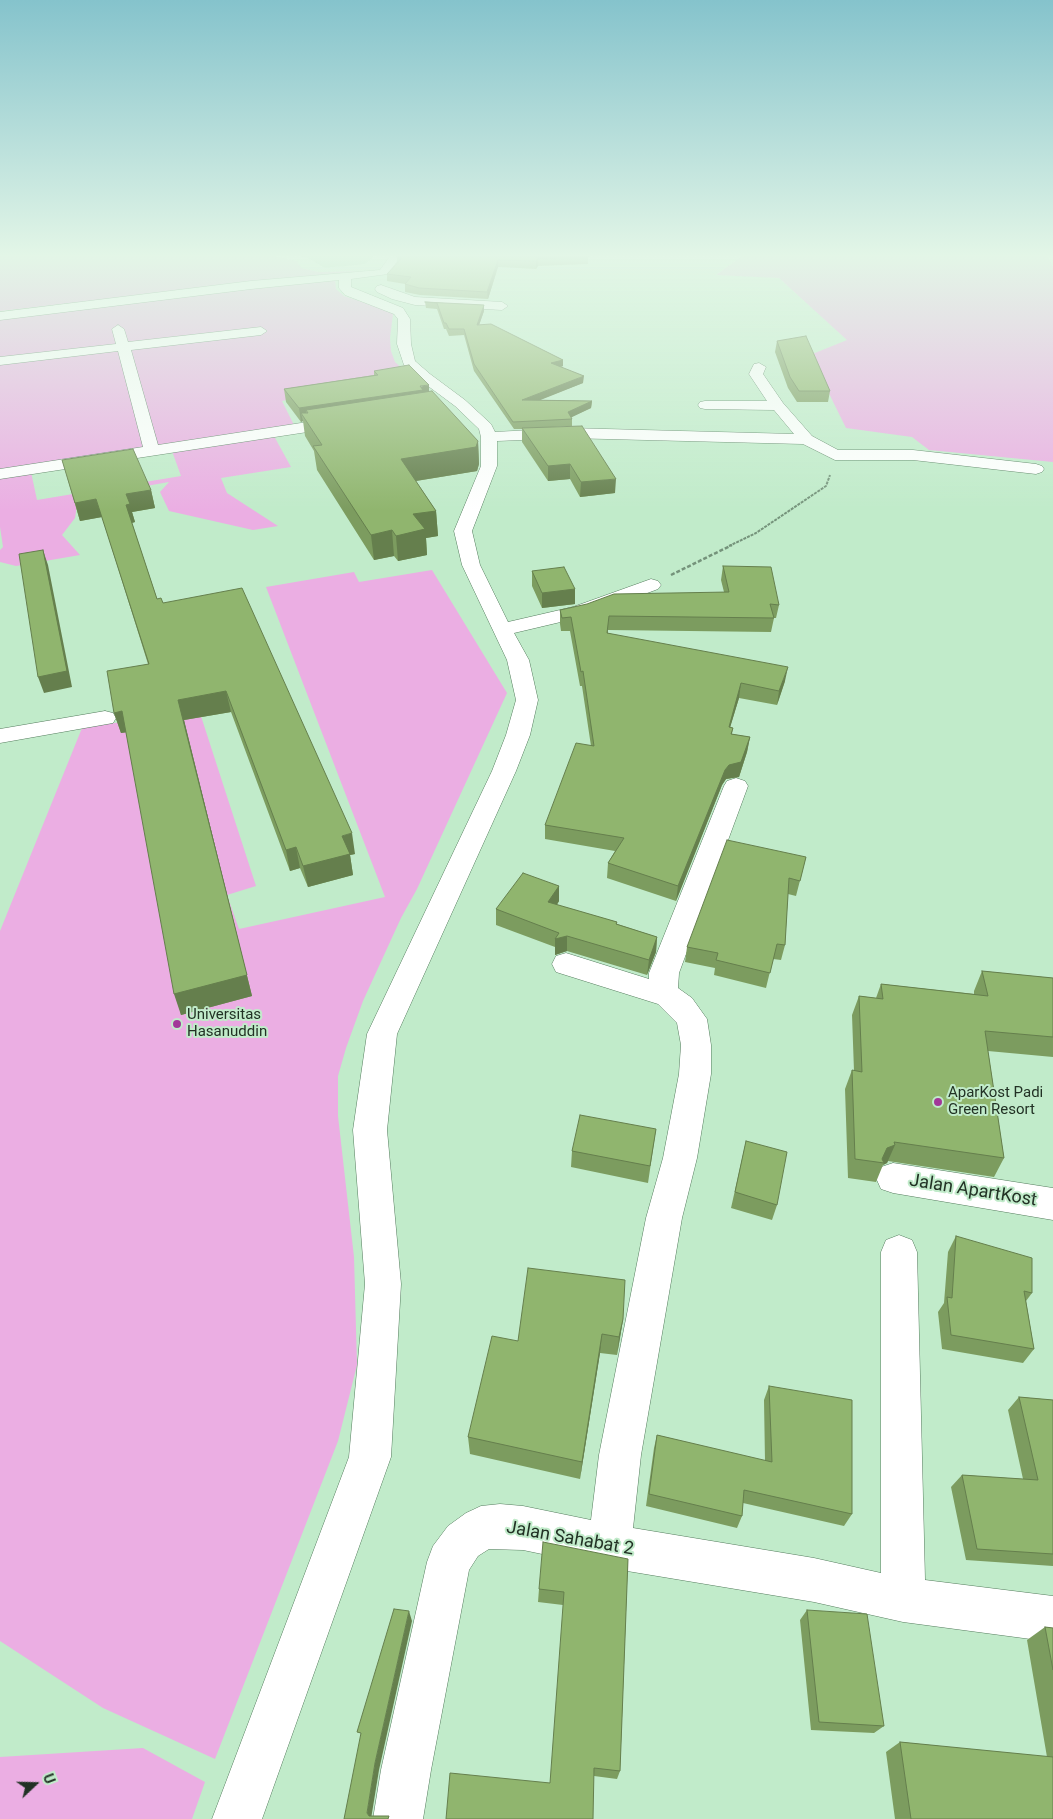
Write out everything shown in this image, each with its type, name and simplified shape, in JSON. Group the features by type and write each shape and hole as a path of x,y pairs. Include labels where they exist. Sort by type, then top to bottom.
{"street":[{"path":"121,341 152,450"},
{"path":"0,361 175,341"},
{"path":"404,341 409,362 425,377 460,403 486,427 501,436 568,433 806,438"},
{"path":"759,367 756,374 778,406 806,438 836,455 913,455 1036,470"},
{"path":"705,405 778,406"},
{"path":"0,474 359,419"},
{"path":"237,1819 370,1457 383,1284 370,1130 382,1034 504,771 518,735 527,700 518,660 521,625 471,565 463,531 501,436"},
{"path":"521,625 579,612 651,585"},
{"path":"0,736 105,718"},
{"path":"668,996 663,987 664,973 736,786"},
{"path":"566,964 668,996 681,1006 692,1019 696,1045 695,1074 680,1158 664,1218 620,1455 609,1546"},
{"name":"Jalan ApartKost","path":"893,1178 1053,1204"},
{"path":"899,1252 903,1600"},
{"name":"Jalan Sahabat 2","path":"398,1819 406,1770 449,1562 463,1542 481,1528 500,1526 522,1528 609,1546 814,1580 903,1600 1053,1619"}],"path":[{"path":"651,585 756,533 826,486 836,455"}],"shaded area":[{"path":"0,341 390,341 395,362 405,371 282,401 295,427 0,470"},
{"path":"845,341 1053,341 1053,462 929,450 912,437 846,428 810,355"},
{"path":"274,436 291,467 221,478 227,493 278,526 253,530 169,511 160,492 169,482 89,496 77,505 75,518 62,535 80,555 16,566 0,562 0,550 3,547 0,527 0,477 31,472 37,500 181,476 172,451"},
{"path":"432,570 507,693 363,1001 338,1076 338,1116 354,1257 357,1365 338,1441 215,1759 103,1708 0,1641 0,931 82,728 199,710 256,886 227,895 239,929 385,897 266,587 354,572 359,582"},
{"path":"143,1748 205,1782 192,1819 0,1819 0,1757"}],"building":[{"path":"467,341 525,341 563,360 551,363 584,376 522,400 592,401 568,412 572,419 513,422 474,364"},
{"path":"777,341 808,341 830,391 799,391 790,377"},
{"path":"409,365 429,385 420,386 423,390 299,408 284,389 378,375 374,371"},
{"path":"432,391 478,441 476,447 401,459 436,511 413,514 425,529 396,536 392,530 371,535 313,446 322,445 301,413 308,413 306,410"},
{"path":"582,426 616,479 581,482 570,464 548,466 522,428"},
{"path":"133,449 151,490 126,494 130,504 126,505 157,599 161,598 163,603 242,588 352,833 342,836 350,854 303,866 296,847 286,850 226,691 178,700 247,975 174,994 122,711 114,713 107,671 149,664 96,499 75,503 62,460"},
{"path":"43,550 67,671 38,677 19,554"},
{"path":"723,566 771,567 779,605 770,604 774,618 609,616 607,633 788,667 779,691 741,683 729,727 733,728 731,734 750,737 741,762 729,765 725,770 678,886 608,863 624,838 545,825 576,743 594,746 583,671 581,672 571,617 562,618 560,610 587,604 614,594 729,592"},
{"path":"564,567 575,589 542,593 532,571"},
{"path":"727,840 806,857 800,881 789,878 785,945 777,944 770,973 716,960 718,953 687,947"},
{"path":"523,873 559,886 548,902 617,922 616,924 657,937 649,960 567,936 555,939 559,933 496,909"},
{"path":"982,971 1053,978 1053,1037 985,1031 1004,1158 894,1142 895,1145 887,1148 882,1159 884,1163 855,1159 852,1070 862,1072 859,996 883,999 881,984 988,996"},
{"path":"580,1115 656,1129 650,1166 572,1151"},
{"path":"746,1141 787,1152 777,1205 735,1192"},
{"path":"956,1236 1032,1258 1032,1293 1024,1291 1034,1349 951,1335 947,1297 952,1298"},
{"path":"528,1268 625,1280 623,1319 619,1337 602,1334 582,1462 468,1437 492,1336 518,1341"},
{"path":"769,1386 852,1400 852,1514 744,1490 742,1516 649,1494 657,1435 772,1462"},
{"path":"1019,1397 1053,1400 1053,1554 977,1549 962,1475 1038,1480"},
{"path":"543,1542 628,1559 620,1771 594,1768 593,1819 446,1819 450,1773 550,1783 564,1592 539,1589"},
{"path":"394,1609 409,1611 375,1763 367,1813 369,1816 389,1816 388,1819 344,1819 361,1733 357,1732"},
{"path":"807,1610 867,1614 884,1726 819,1722"},
{"path":"1045,1627 1053,1628 1053,1670"},
{"path":"900,1742 1053,1757 1053,1819 911,1819"}],"place":[{"name":"Universitas Hasanuddin","path":"177,1024"},
{"name":"AparKost Padi Green Resort","path":"938,1102"}]}
